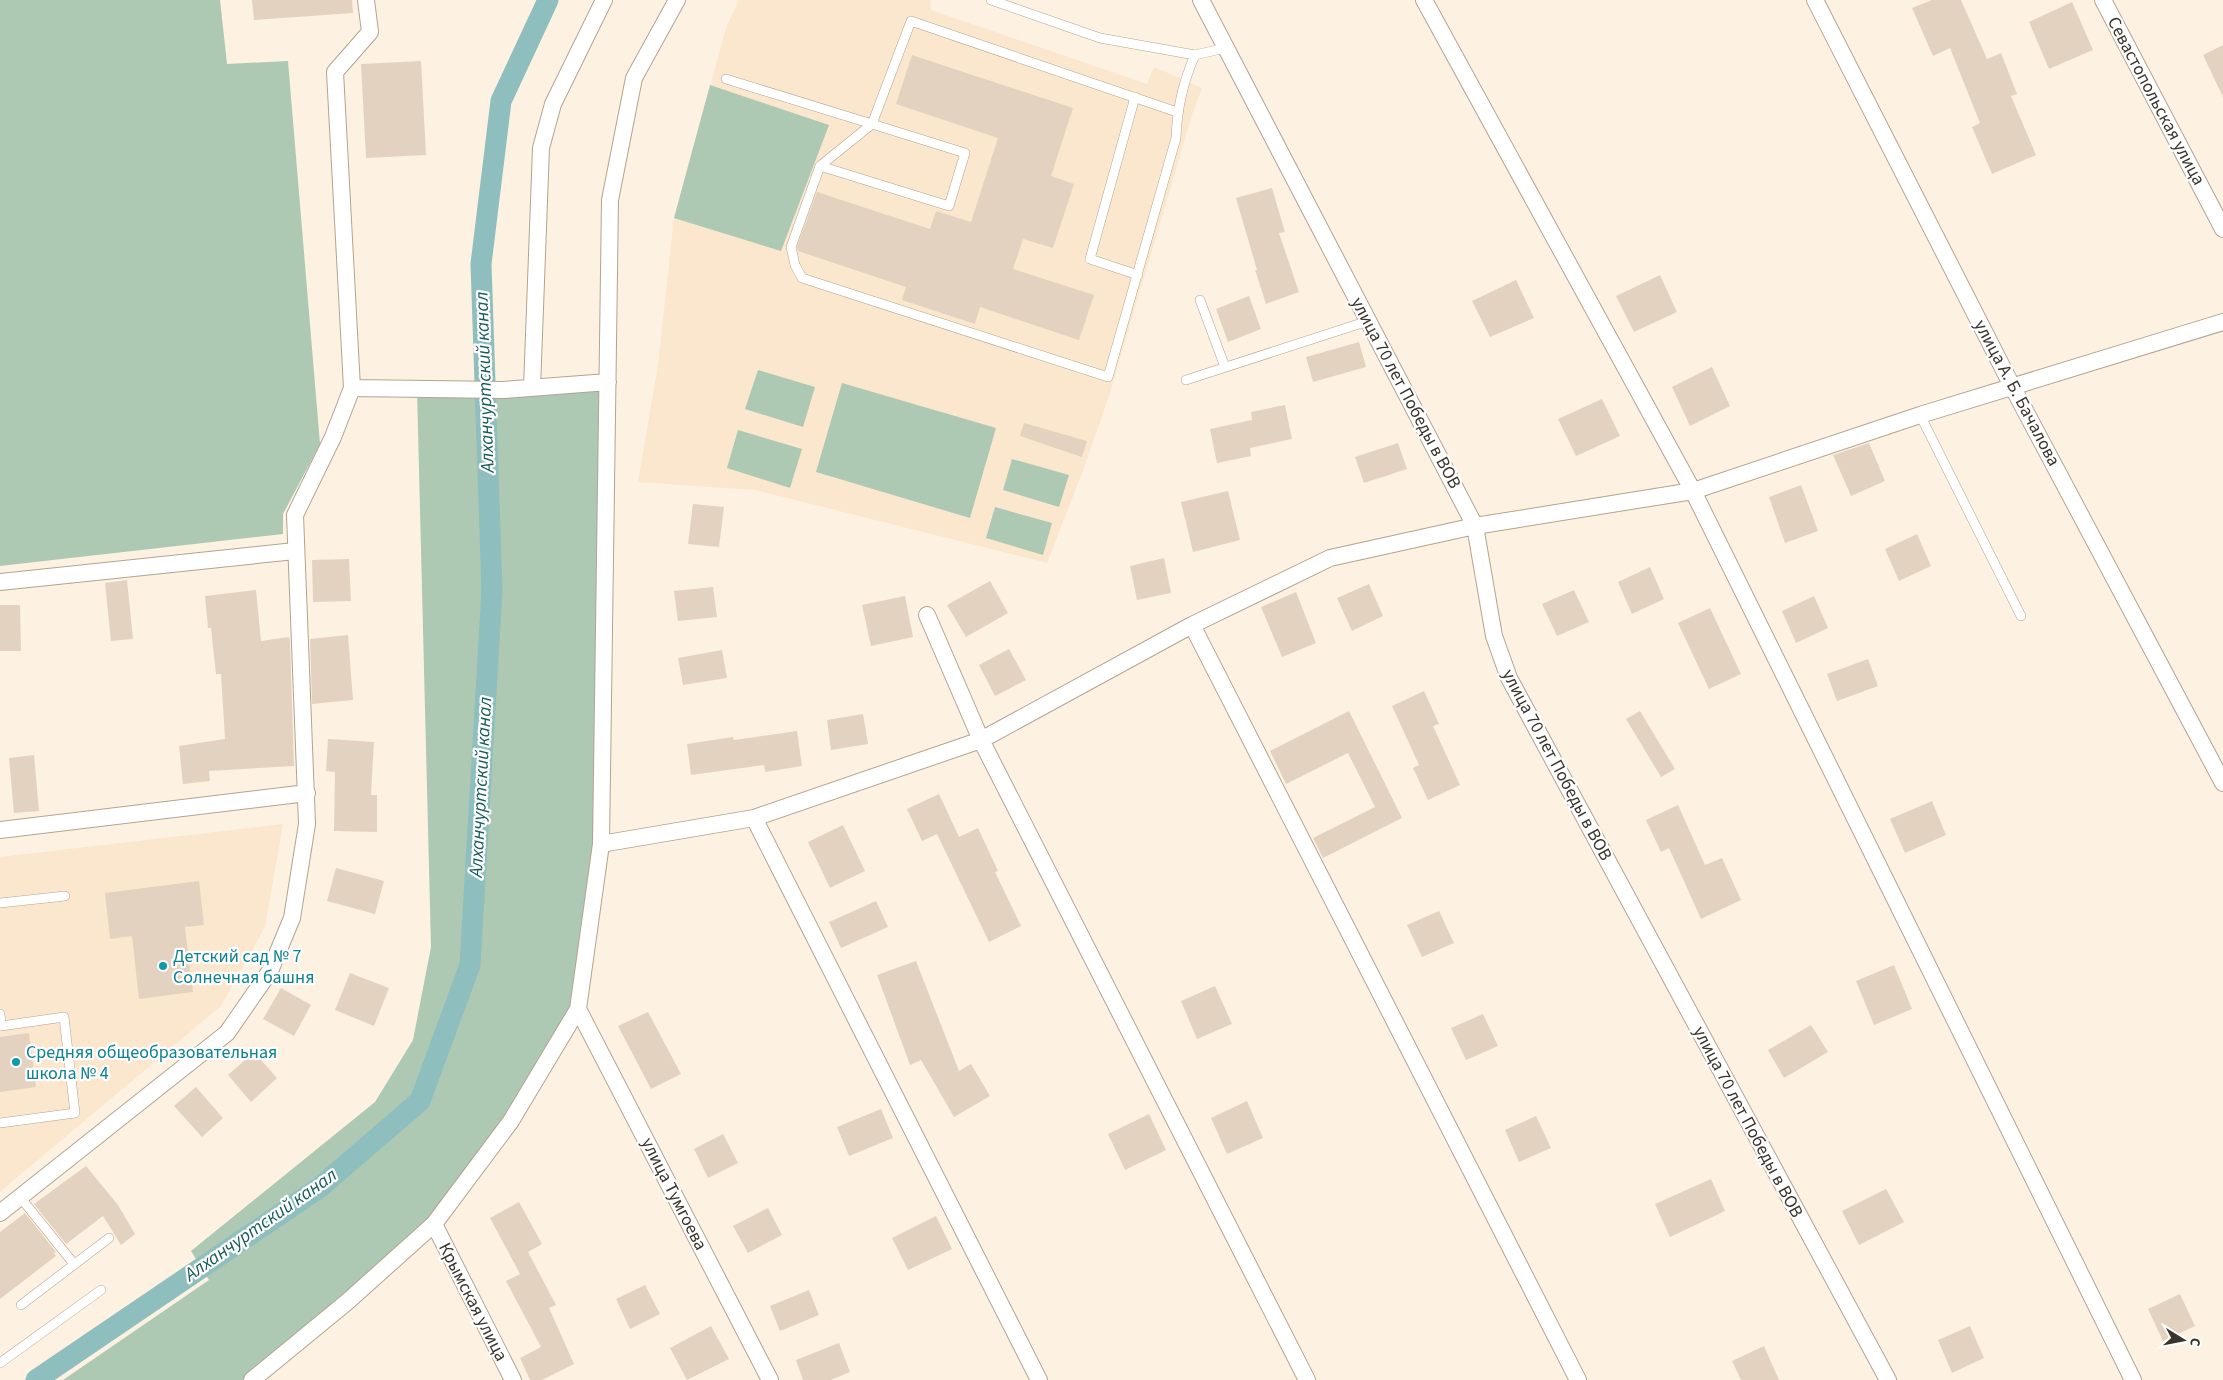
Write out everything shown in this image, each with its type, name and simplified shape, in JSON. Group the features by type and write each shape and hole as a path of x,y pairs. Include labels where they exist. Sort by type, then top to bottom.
{"street":[{"path":"0,1213 228,1033 270,971 292,918 308,824 295,551 295,515 333,437 352,388 335,72 370,32 366,0"},
{"path":"532,388 542,148 553,104 604,0"},
{"path":"252,1380 347,1302 434,1224 511,1122 578,1009 601,844 610,200 634,78 677,0"},
{"name":"улица 70 лет Победы в ВОВ","path":"1201,0 1475,526 1494,636 1509,678 1888,1380"},
{"path":"1424,0 1693,491 2133,1380"},
{"name":"улица А. Б. Бачалова","path":"1814,0 2012,386 2223,783"},
{"name":"Севастопольская улица","path":"2103,0 2223,229"},
{"path":"601,844 754,818 981,740 1192,625 1330,558 1475,526 1693,491 1920,415 2223,322"},
{"path":"352,388 503,390 608,382"},
{"path":"0,582 295,551"},
{"path":"927,615 981,740 1307,1380"},
{"path":"1192,625 1578,1380"},
{"path":"0,830 307,793"},
{"path":"754,818 1039,1380"},
{"name":"улица Тумгоева","path":"578,1009 770,1380"},
{"name":"Крымская улица","path":"434,1224 512,1380"}],"lane":[{"path":"991,0 1100,38 1195,54 1225,48"},
{"path":"1177,112 911,21 872,124 820,166 791,247 795,266 802,278 1108,377 1176,138 1177,112 1184,79 1195,54"},
{"path":"726,78 965,153 949,206 820,166"},
{"path":"1135,97 1090,259 1138,275"},
{"path":"1200,300 1225,367"},
{"path":"1186,380 1368,321"},
{"path":"1920,415 2021,616"},
{"path":"0,903 66,896"},
{"path":"0,1014 1,1026 64,1017 75,1113 0,1123"},
{"path":"20,1197 74,1264"},
{"path":"21,1305 109,1238"},
{"path":"0,1363 101,1290"}],"shaded area":[{"path":"739,0 930,0 931,10 1147,84 1154,67 1202,88 1192,115 1110,393 1084,468 1047,563 755,490 638,482 658,365 674,218 726,28"},
{"path":"283,824 265,927 221,1006 0,1192 0,857"}],"green space":[{"path":"0,0 220,0 227,64 288,61 320,444 283,514 283,534 0,566"},
{"path":"710,85 829,125 781,251 674,218"},
{"path":"758,370 815,387 803,427 745,409"},
{"path":"608,382 601,844 578,1009 434,1224 252,1380 63,1380 209,1280 191,1251 375,1102 413,1040 431,947 417,390"},
{"path":"842,383 996,428 970,518 816,472"},
{"path":"738,430 802,449 790,488 727,468"},
{"path":"1012,459 1069,475 1059,507 1003,490"},
{"path":"995,507 1052,523 1043,555 986,538"}],"building":[{"path":"252,0 352,0 353,13 254,20"},
{"path":"1932,0 1961,0 1987,59 2001,53 2017,94 2011,96 2036,155 1992,174 1972,127 1980,123 1950,48 1933,56 1912,8"},
{"path":"2072,2 2093,50 2049,69 2029,22"},
{"path":"2223,45 2223,97 2203,55"},
{"path":"912,55 1073,108 1051,176 1074,184 1053,248 1023,239 1013,269 1094,295 1079,340 980,307 975,324 902,300 906,287 798,251 797,247 817,192 930,229 936,211 971,222 998,138 896,104"},
{"path":"421,61 426,155 366,158 361,64"},
{"path":"1272,188 1285,232 1279,233 1299,292 1266,304 1236,198"},
{"path":"1660,275 1677,312 1634,332 1616,296"},
{"path":"1516,280 1534,318 1490,337 1472,301"},
{"path":"1249,296 1261,329 1228,342 1216,309"},
{"path":"1359,342 1366,367 1313,382 1306,357"},
{"path":"1712,367 1730,406 1690,426 1672,387"},
{"path":"1602,399 1620,436 1576,456 1558,419"},
{"path":"1285,405 1292,439 1250,448 1251,456 1217,463 1210,429 1252,420 1251,412"},
{"path":"1024,423 1087,441 1082,457 1020,436"},
{"path":"1398,443 1407,469 1364,483 1355,457"},
{"path":"1869,443 1885,481 1851,496 1833,455"},
{"path":"1801,485 1818,531 1785,543 1769,497"},
{"path":"1228,491 1240,540 1193,552 1181,502"},
{"path":"693,504 724,507 719,547 688,544"},
{"path":"1917,534 1931,566 1899,581 1885,549"},
{"path":"1164,558 1171,593 1137,600 1130,566"},
{"path":"349,559 351,601 313,602 312,560"},
{"path":"1650,567 1664,599 1632,614 1618,582"},
{"path":"127,580 133,639 111,641 105,583"},
{"path":"990,581 1008,613 966,637 947,605"},
{"path":"1369,584 1383,616 1352,631 1337,598"},
{"path":"713,587 717,617 678,621 674,591"},
{"path":"256,590 261,641 289,637 290,641 294,766 209,771 210,781 183,784 179,746 225,739 221,674 216,674 205,596"},
{"path":"1574,590 1589,622 1557,636 1542,604"},
{"path":"1296,592 1316,643 1282,657 1261,607"},
{"path":"905,596 913,637 871,646 862,605"},
{"path":"1814,596 1828,628 1796,643 1782,611"},
{"path":"0,605 20,605 21,651 0,651"},
{"path":"1710,608 1741,674 1709,689 1678,623"},
{"path":"348,635 353,700 312,704 310,639"},
{"path":"1009,649 1026,680 995,696 979,665"},
{"path":"722,650 727,678 683,685 678,658"},
{"path":"1868,659 1878,686 1837,701 1827,674"},
{"path":"1424,691 1439,724 1433,726 1460,785 1428,800 1413,768 1419,765 1392,706"},
{"path":"1349,711 1402,818 1323,858 1313,838 1375,807 1348,753 1286,784 1270,751"},
{"path":"1640,711 1675,769 1661,777 1626,719"},
{"path":"863,714 868,744 831,750 827,720"},
{"path":"797,731 802,766 765,772 764,765 691,775 687,744 733,737 734,740"},
{"path":"328,739 374,742 371,795 377,795 377,832 334,831 335,772 326,771"},
{"path":"34,755 39,811 14,813 9,758"},
{"path":"939,794 959,837 978,828 998,871 995,872 1021,926 989,942 937,834 922,841 907,809"},
{"path":"1932,801 1946,835 1905,853 1890,819"},
{"path":"1678,805 1705,865 1722,858 1741,900 1701,919 1669,848 1661,852 1646,820"},
{"path":"843,825 865,871 830,888 808,842"},
{"path":"336,868 384,881 375,914 327,901"},
{"name":"Детский сад № 7 Солнечная башня","path":"199,881 204,925 185,927 191,978 186,975 192,982 193,992 139,999 132,936 110,939 105,893"},
{"path":"876,901 888,927 841,948 829,922"},
{"path":"1439,911 1454,943 1422,957 1407,925"},
{"path":"916,961 959,1071 971,1064 990,1096 954,1117 921,1060 910,1065 877,975"},
{"path":"1894,965 1912,1009 1874,1025 1856,981"},
{"path":"350,973 389,988 374,1026 335,1010"},
{"path":"1215,986 1232,1024 1197,1039 1181,1001"},
{"path":"281,988 311,1005 294,1036 263,1019"},
{"path":"648,1012 681,1074 651,1089 618,1026"},
{"path":"1483,1014 1498,1046 1466,1060 1451,1028"},
{"path":"1811,1025 1828,1052 1784,1078 1768,1050"},
{"name":"Средняя общеобразовательная школа № 4","path":"29,1033 36,1087 0,1092 0,1037"},
{"path":"254,1052 277,1078 251,1102 228,1075"},
{"path":"196,1087 223,1118 202,1137 174,1106"},
{"path":"1247,1101 1263,1138 1227,1154 1211,1118"},
{"path":"881,1109 893,1138 849,1156 837,1127"},
{"path":"1149,1114 1166,1150 1125,1170 1108,1134"},
{"path":"1536,1116 1551,1148 1519,1162 1505,1130"},
{"path":"723,1134 738,1163 708,1178 694,1149"},
{"path":"86,1166 118,1205 135,1234 121,1245 103,1216 66,1244 34,1204"},
{"path":"1711,1179 1725,1211 1670,1237 1655,1204"},
{"path":"1886,1189 1904,1222 1859,1245 1842,1211"},
{"path":"519,1202 542,1244 528,1252 556,1305 549,1308 574,1364 542,1380 530,1380 520,1358 541,1347 506,1281 520,1274 490,1218"},
{"path":"768,1208 782,1235 748,1253 733,1226"},
{"path":"25,1213 56,1252 54,1253 56,1256 0,1299 0,1232"},
{"path":"936,1216 952,1249 908,1270 892,1238"},
{"path":"645,1285 660,1314 630,1329 616,1299"},
{"path":"809,1290 819,1315 780,1331 770,1306"},
{"path":"2180,1294 2195,1326 2163,1341 2148,1309"},
{"path":"711,1326 729,1359 687,1380 670,1348"},
{"path":"1970,1326 1984,1358 1952,1373 1938,1340"},
{"path":"839,1343 850,1372 831,1380 803,1380 796,1360"},
{"path":"1764,1346 1779,1380 1741,1380 1732,1361"}],"waterway":[{"name":"Алханчуртский канал","path":"36,1380 319,1188 420,1101 470,965 492,590 481,264 501,101 548,0"}],"place":[{"name":"Детский сад № 7 Солнечная башня","path":"163,966"},
{"name":"Средняя общеобразовательная школа № 4","path":"16,1062"}]}
